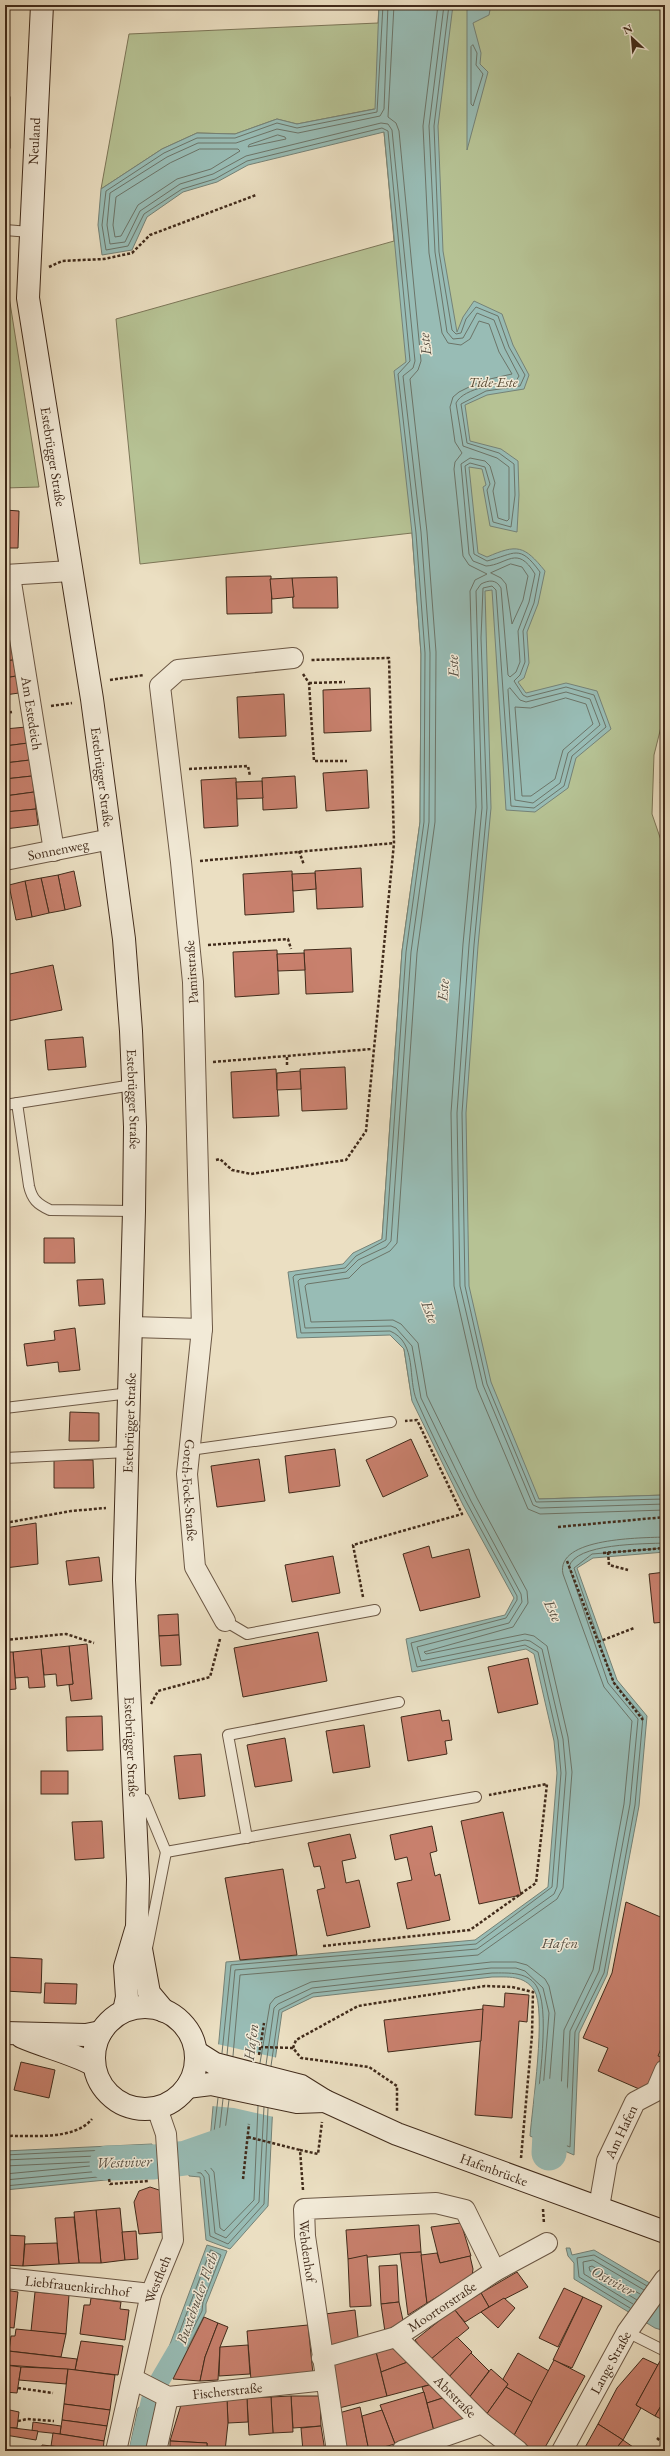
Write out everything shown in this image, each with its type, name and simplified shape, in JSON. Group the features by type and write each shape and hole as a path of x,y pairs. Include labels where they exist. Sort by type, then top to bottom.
{"street":[{"name":"Neuland","path":"28,278 42,5"},
{"name":"Estebrügger Straße","path":"28,278 28,298 36,358 71,571 111,839 124,939 133,1085 134,1211 124,1580 138,1879 137,1927 149,1993 164,2011"},
{"path":"8,576 71,571"},
{"name":"Am Estedeich","path":"8,576 54,851"},
{"name":"Pamirstraße","path":"202,1329 193,982 181,862 160,686 178,670 293,658"},
{"name":"Sonnenweg","path":"5,860 111,839"},
{"path":"132,1328 202,1329"},
{"name":"Gorch-Fock-Straße","path":"202,1329 187,1474 195,1567 225,1620"},
{"name":"Estebrügger Straße","path":"124,2011 127,1997 126,1967 137,1927"},
{"path":"137,2007 151,2007 164,2011 176,2017 186,2027 193,2039 196,2052 196,2065 187,2087 168,2104 156,2108 139,2109 122,2104 108,2094 98,2080 94,2065 94,2048 101,2032 111,2020 124,2011 137,2007"},
{"path":"11,2034 86,2035 101,2032"},
{"path":"11,2034 94,2065"},
{"name":"Hafenbrücke","path":"196,2052 213,2074 278,2090 298,2102 325,2101 397,2134 665,2232"},
{"name":"Am Hafen","path":"599,2207 607,2161 635,2102 656,2091 665,2070"},
{"name":"Hafenbrücke","path":"187,2087 213,2074"},
{"name":"Westfleth","path":"116,2451 137,2381 151,2294 173,2240 166,2131 156,2108"},
{"name":"Wehdenhof","path":"337,2451 305,2236 304,2209 436,2203 465,2210 495,2271"},
{"name":"Moortorstraße","path":"322,2358 396,2337 495,2271 547,2243"},
{"name":"Liebfrauenkirchhof","path":"5,2278 151,2294"},
{"name":"Lange Straße","path":"562,2451 627,2332 665,2279"},
{"name":"Abtstraße","path":"396,2337 482,2423 518,2451"},
{"name":"Fischerstraße","path":"165,2395 326,2380"},
{"path":"137,2381 165,2395 156,2451"},
{"path":"402,2451 482,2423"}],"lane":[{"path":"5,230 30,232"},
{"path":"5,1105 133,1085"},
{"path":"17,1103 29,1186 31,1195 37,1204 50,1210 134,1211"},
{"path":"5,1408 130,1393"},
{"path":"190,1450 391,1422"},
{"path":"5,1458 128,1452"},
{"path":"225,1620 246,1634 370,1611"},
{"path":"246,1838 228,1735 399,1702"},
{"path":"166,1852 476,1797"},
{"path":"134,1799 144,1799 166,1852 144,1965"},
{"path":"627,2332 665,2351"}],"path":[{"path":"28,278 62,261 104,259 132,253 150,235 256,194"},
{"path":"293,658 309,683 314,761 347,761"},
{"path":"197,1162 220,1159 232,1170 251,1174 346,1160 366,1130 372,1049 394,843 389,658 318,661 293,658"},
{"path":"309,683 345,682"},
{"path":"665,742 661,781 665,813"},
{"path":"169,770 248,766 250,776"},
{"path":"181,862 394,843"},
{"path":"299,851 304,865"},
{"path":"190,946 288,939 292,949"},
{"path":"194,1064 372,1049"},
{"path":"287,1057 287,1067"},
{"path":"370,1611 353,1545 462,1514 417,1420 391,1422"},
{"path":"5,1523 71,1511 126,1507"},
{"path":"558,1527 665,1517"},
{"path":"603,1553 665,1548"},
{"path":"608,1552 609,1565 628,1570"},
{"path":"567,1561 614,1682 642,1720"},
{"path":"148,1710 158,1691 210,1677 225,1620"},
{"path":"598,1642 634,1628"},
{"path":"5,1640 66,1634 94,1643"},
{"path":"324,1946 470,1930 536,1883 547,1784 476,1797"},
{"path":"293,2048 296,2040 358,2006 485,1986 512,1987 533,1992 532,2035 519,2178"},
{"path":"259,2060 264,2022"},
{"path":"260,2047 293,2048 301,2058 370,2067 397,2086 397,2134"},
{"path":"248,2137 318,2154 325,2101"},
{"path":"5,2136 74,2132 92,2119"},
{"path":"243,2179 249,2124"},
{"path":"300,2150 304,2209"},
{"path":"109,2179 110,2184 169,2179"},
{"path":"18,2388 54,2393"},
{"path":"18,2421 27,2419 54,2421"},
{"path":"657,2438 665,2445"}],"green space":[{"name":"Tide-Este","path":"379,5 665,5 665,711 654,755 652,814 665,852 665,1495 539,1499 412,1400 404,1349 390,1335 382,1239 402,951 420,822 421,654 412,533 140,564 116,319 394,241 384,132 374,109 297,124 277,119 235,134 197,133 162,149 101,189 129,34 378,23"},
{"path":"5,290 8,290 39,487 5,488"}],"water":[{"name":"Este","path":"379,5 453,5 438,126 443,251 457,332 463,317 474,301 502,314 513,345 529,375 524,389 487,395 465,405 470,441 501,449 518,461 519,495 517,532 490,526 483,487 486,485 482,469 469,467 478,553 487,557 506,550 519,549 531,556 545,571 538,604 527,632 529,663 524,678 518,682 526,693 566,683 597,691 611,729 576,758 568,788 535,812 506,810 492,590 485,591 491,808 478,946 466,1113 469,1286 491,1382 539,1499 665,1495 665,1552 593,1558 577,1568 617,1680 647,1716 639,1806 607,1975 579,2033 574,2155 530,2136 538,2060 539,2017 538,2001 534,1990 530,1985 521,1979 492,1977 313,1997 282,2012 275,2061 268,2206 230,2249 206,2240 200,2177 189,2176 185,2142 210,2140 226,1962 475,1940 548,1887 557,1773 554,1741 534,1654 526,1649 412,1672 406,1639 505,1615 514,1598 463,1505 412,1401 404,1349 390,1335 297,1338 288,1272 343,1264 353,1253 382,1239 402,951 420,822 421,654 412,533 394,371 406,362 384,132 248,165 217,182 183,192 147,217 132,250 102,255 98,225 101,189 162,149 197,133 235,134 277,119 297,124 375,109"},
{"path":"467,5 491,5 489,15 473,23 481,53 480,64 488,72 467,150"},
{"path":"152,2144 156,2175 5,2190 5,2151"},
{"path":"207,2245 227,2251 206,2304 206,2312 172,2378 163,2375 157,2369 166,2355"},
{"name":"Ostviver","path":"566,2248 570,2248 572,2255 594,2250 665,2292 665,2331 655,2328 574,2279 574,2263 568,2256"},
{"path":"145,2404 156,2408 151,2451 129,2451 138,2408"}],"pier":[{"path":"217,2044 278,2058 274,2117 234,2108 211,2106"}],"building":[{"path":"5,97 10,97 10,148 5,148"},
{"path":"5,510 19,511 18,548 5,548"},
{"path":"271,576 272,613 227,614 226,577"},
{"path":"337,577 338,608 293,608 292,578"},
{"path":"292,578 294,597 272,599 270,579"},
{"path":"5,611 8,627 5,628"},
{"path":"8,627 11,643 5,644 5,628"},
{"path":"11,643 13,660 5,661 5,644"},
{"path":"13,660 16,676 5,678 5,661"},
{"path":"16,676 19,693 5,695 5,678"},
{"path":"370,688 371,731 324,733 323,690"},
{"path":"284,694 286,736 239,738 237,697"},
{"path":"26,727 28,743 5,746 5,729"},
{"path":"28,743 30,760 5,763 5,746"},
{"path":"30,760 32,776 5,779 5,763"},
{"path":"367,770 369,808 326,811 323,773"},
{"path":"32,776 34,792 5,796 5,779"},
{"path":"295,776 297,808 263,810 262,778"},
{"path":"236,778 238,826 204,828 201,780"},
{"path":"262,781 263,798 237,799 236,782"},
{"path":"34,792 36,809 5,812 5,796"},
{"path":"36,809 38,825 5,829 5,812"},
{"path":"361,868 363,907 317,909 315,871"},
{"path":"74,871 81,906 65,910 58,875"},
{"path":"292,871 294,912 245,915 243,874"},
{"path":"315,873 316,889 293,891 292,874"},
{"path":"58,875 65,910 49,913 41,878"},
{"path":"41,878 49,913 32,917 25,881"},
{"path":"25,881 32,917 16,920 9,885"},
{"path":"351,948 353,992 306,994 304,950"},
{"path":"277,950 279,994 235,997 233,952"},
{"path":"304,953 305,970 278,971 277,954"},
{"path":"53,965 62,1010 8,1021 5,1004 5,975"},
{"path":"5,1004 8,1021 5,1022"},
{"path":"83,1037 86,1067 48,1070 45,1040"},
{"path":"345,1067 347,1109 302,1111 300,1069"},
{"path":"276,1069 279,1116 233,1118 231,1072"},
{"path":"300,1071 301,1089 277,1090 277,1073"},
{"path":"44,1238 74,1238 75,1263 44,1263"},
{"path":"103,1279 105,1304 79,1306 77,1280"},
{"path":"75,1328 80,1370 59,1372 58,1362 27,1366 24,1344 55,1340 54,1331"},
{"path":"70,1412 99,1413 99,1441 69,1441"},
{"path":"411,1439 428,1476 383,1497 366,1460"},
{"path":"335,1449 340,1486 289,1493 285,1456"},
{"path":"259,1459 265,1501 217,1507 211,1466"},
{"path":"54,1460 93,1460 94,1488 54,1488"},
{"path":"36,1523 38,1564 5,1568 5,1528"},
{"path":"429,1546 432,1558 469,1549 480,1597 420,1611 403,1554"},
{"path":"333,1556 340,1593 292,1602 285,1565"},
{"path":"99,1557 102,1581 69,1585 66,1561"},
{"path":"665,1572 665,1622 654,1623 649,1574"},
{"path":"5,1605 8,1626 5,1626"},
{"path":"178,1614 179,1635 159,1636 158,1615"},
{"path":"318,1632 327,1681 243,1697 234,1648"},
{"path":"179,1635 181,1665 161,1666 159,1636"},
{"path":"87,1644 92,1699 71,1701 69,1685 73,1684 69,1646"},
{"path":"69,1646 73,1684 57,1686 56,1674 44,1675 41,1649"},
{"path":"41,1649 45,1687 29,1688 28,1677 15,1678 13,1652"},
{"path":"5,1652 13,1652 16,1689 5,1690"},
{"path":"528,1658 538,1704 498,1713 488,1667"},
{"path":"440,1710 442,1721 449,1720 452,1740 445,1741 447,1754 408,1761 401,1717"},
{"path":"102,1716 103,1750 67,1751 66,1717"},
{"path":"364,1725 370,1767 333,1773 326,1731"},
{"path":"285,1738 292,1781 255,1787 247,1745"},
{"path":"201,1754 205,1796 179,1799 174,1756"},
{"path":"41,1771 68,1771 68,1794 41,1794"},
{"path":"503,1812 521,1895 479,1904 461,1821"},
{"path":"102,1821 104,1858 75,1860 72,1822"},
{"path":"432,1826 437,1851 430,1853 435,1876 440,1874 450,1920 407,1929 397,1883 412,1880 407,1857 395,1860 390,1835"},
{"path":"350,1834 356,1858 342,1861 346,1883 359,1880 370,1927 327,1936 317,1890 325,1888 320,1866 314,1867 308,1843"},
{"path":"283,1869 297,1955 240,1960 225,1878"},
{"path":"626,1902 665,1919 665,2039 658,2056 662,2057 646,2092 598,2071 608,2048 583,2038 612,1973"},
{"path":"5,1957 42,1959 41,1993 5,1991"},
{"path":"45,1983 77,1984 76,2004 44,2003"},
{"path":"505,1993 529,1995 527,2022 519,2021 512,2118 475,2115 483,2005 504,2007"},
{"path":"483,2009 481,2041 388,2052 384,2020"},
{"path":"21,2062 55,2070 49,2098 14,2090"},
{"path":"150,2187 162,2191 164,2232 139,2234 134,2202 139,2191"},
{"path":"120,2208 125,2260 101,2263 96,2210"},
{"path":"96,2210 101,2263 79,2263 74,2212"},
{"path":"74,2217 79,2263 59,2264 55,2218"},
{"path":"461,2223 471,2256 440,2263 431,2227"},
{"path":"419,2225 421,2252 348,2259 346,2230"},
{"path":"136,2231 138,2259 125,2260 122,2232"},
{"path":"5,2235 25,2236 23,2266 5,2265"},
{"path":"57,2243 59,2264 23,2266 25,2244"},
{"path":"421,2252 427,2303 408,2315 400,2253"},
{"path":"437,2253 440,2263 470,2256 473,2269 472,2276 427,2303 421,2255"},
{"path":"367,2255 371,2306 350,2307 348,2259"},
{"path":"397,2265 399,2302 381,2304 379,2266"},
{"path":"517,2272 528,2287 489,2307 481,2293"},
{"path":"564,2288 583,2297 558,2347 539,2338"},
{"path":"5,2290 18,2292 14,2328 5,2327"},
{"path":"35,2292 69,2295 66,2334 31,2331"},
{"path":"481,2293 489,2307 465,2322 454,2309"},
{"path":"583,2297 602,2306 572,2368 553,2360"},
{"path":"91,2298 121,2302 120,2309 129,2310 125,2340 80,2334 84,2305 90,2305"},
{"path":"504,2298 515,2308 498,2328 481,2312"},
{"path":"399,2302 404,2325 385,2332 381,2304"},
{"path":"454,2309 469,2328 430,2360 415,2340"},
{"path":"355,2310 359,2345 329,2349 325,2314"},
{"path":"204,2317 218,2323 205,2357 200,2381 173,2379"},
{"path":"218,2323 228,2327 220,2347 218,2380 200,2381 205,2357"},
{"path":"308,2325 313,2374 251,2380 247,2331"},
{"path":"16,2329 66,2334 61,2357 9,2351 11,2336 15,2336"},
{"path":"457,2337 472,2352 448,2378 430,2360"},
{"path":"81,2341 123,2346 118,2375 75,2370"},
{"path":"400,2344 413,2360 381,2372 376,2352"},
{"path":"248,2345 250,2374 219,2376 220,2347"},
{"path":"8,2351 77,2359 75,2370 6,2365"},
{"path":"376,2352 387,2396 339,2408 328,2363"},
{"path":"471,2353 489,2371 468,2399 448,2378"},
{"path":"518,2353 549,2371 532,2402 506,2387 508,2384 503,2379"},
{"path":"643,2358 658,2365 636,2405 641,2408 623,2440 598,2424 617,2388"},
{"path":"413,2360 436,2383 387,2396 381,2372"},
{"path":"554,2360 585,2376 543,2451 536,2451 513,2437"},
{"path":"660,2361 665,2364 665,2399 655,2416 636,2405"},
{"path":"5,2365 21,2367 17,2393 5,2392"},
{"path":"21,2367 68,2369 66,2384 19,2380"},
{"path":"68,2369 115,2375 110,2410 64,2404"},
{"path":"491,2369 508,2384 486,2415 468,2399"},
{"path":"436,2383 449,2396 427,2403 422,2387"},
{"path":"506,2387 532,2402 513,2437 486,2415"},
{"path":"424,2392 434,2431 395,2444 380,2405"},
{"path":"291,2396 320,2396 321,2426 293,2428"},
{"path":"291,2396 293,2432 273,2433 271,2397"},
{"path":"449,2396 468,2418 434,2431 427,2403"},
{"path":"271,2397 273,2433 249,2435 247,2398"},
{"path":"247,2398 248,2422 228,2423 227,2399"},
{"path":"227,2399 228,2423 225,2451 207,2451 207,2443 170,2441 181,2405"},
{"path":"665,2399 665,2421 655,2416"},
{"path":"64,2404 110,2410 107,2426 62,2420"},
{"path":"360,2407 369,2451 346,2451 339,2413"},
{"path":"5,2409 19,2412 17,2428 5,2427"},
{"path":"382,2410 395,2444 369,2451 362,2416"},
{"path":"62,2420 107,2426 104,2441 60,2434"},
{"path":"33,2422 61,2426 60,2434 32,2431"},
{"path":"598,2424 623,2440 614,2451 583,2451"},
{"path":"321,2426 325,2451 303,2451 301,2428"},
{"path":"5,2427 38,2431 36,2440 5,2435"},
{"path":"53,2433 104,2441 103,2451 83,2451 51,2446"},
{"path":"623,2440 633,2447 629,2451 614,2451"},
{"path":"170,2441 207,2443 207,2451 170,2451"},
{"path":"42,2445 61,2447 60,2451 41,2451"},
{"path":"61,2447 83,2451 60,2451"},
{"path":"633,2447 638,2451 629,2451"}],"waterway":[{"name":"Hafen","path":"549,2153 552,2096"},
{"name":"Westviver","path":"107,2163 154,2162 186,2158 232,2142"},
{"name":"Buxtehuder Fleth","path":"139,2451 153,2392 177,2351"}]}
